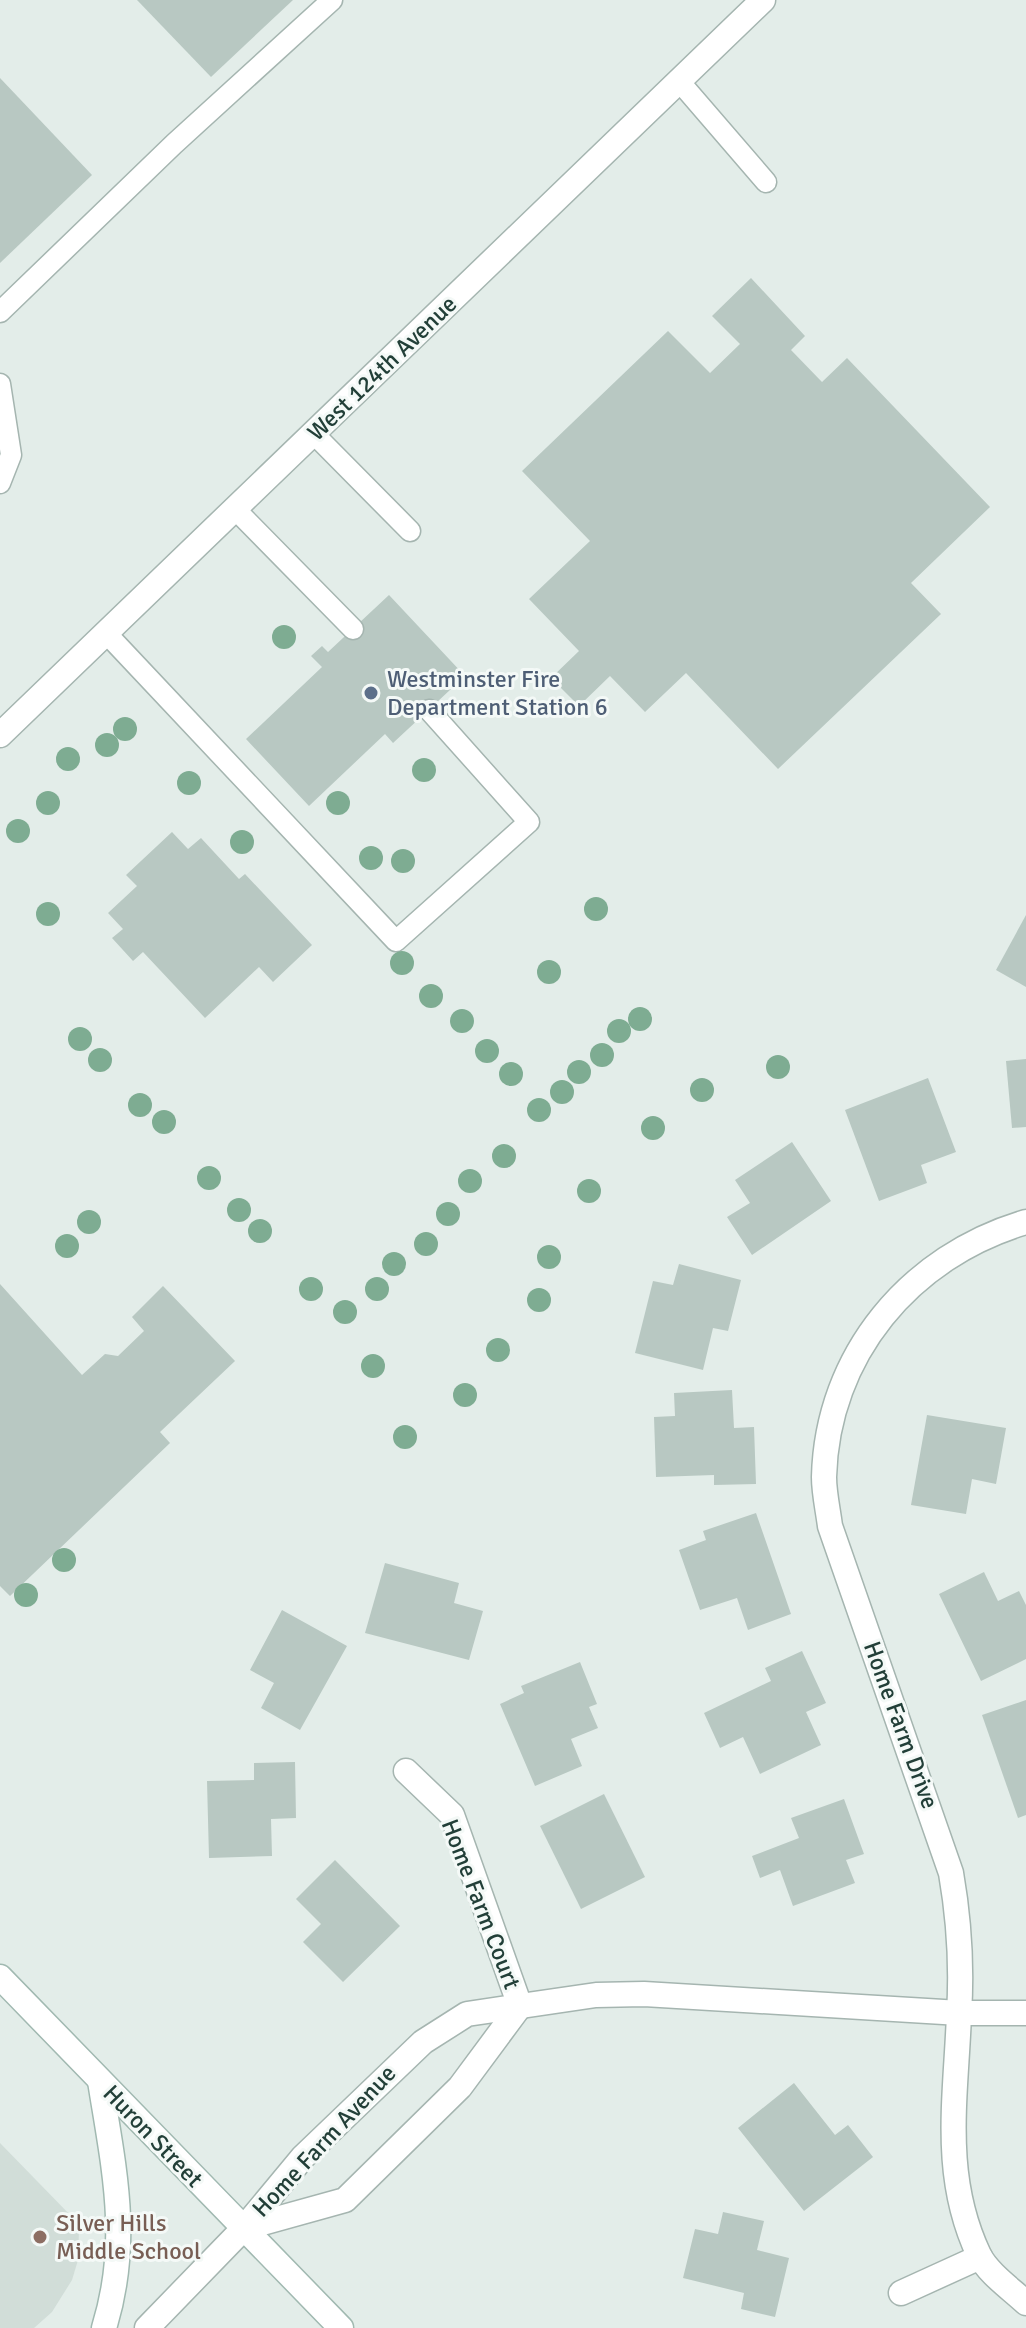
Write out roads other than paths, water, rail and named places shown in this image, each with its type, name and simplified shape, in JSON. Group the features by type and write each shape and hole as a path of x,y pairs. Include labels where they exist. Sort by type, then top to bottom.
{"street":[{"name":"West 124th Avenue","path":"0,735 763,0"},
{"name":"Home Farm Drive","path":"1026,1222 970,1243 934,1265 870,1334 839,1390 830,1423 824,1479 830,1526 951,1873 958,1909 960,2013 951,2138 962,2201 980,2257 1026,2303"},
{"name":"Home Farm Court","path":"406,1771 452,1815 520,2006"},
{"name":"Huron Street","path":"0,1977 341,2328"},
{"name":"Home Farm Avenue","path":"244,2228 303,2157 404,2056 467,2014 596,1995 644,1994 960,2013 1026,2013"},
{"name":"Home Farm Avenue","path":"244,2228 345,2200 460,2087 520,2006"},
{"path":"100,2081 121,2227 117,2276 104,2328"},
{"path":"147,2328 244,2228"},
{"path":"901,2293 980,2257"}],"lane":[{"path":"0,312 174,144 332,0"},
{"path":"679,81 766,182"},
{"path":"0,384 11,455 0,483"},
{"path":"314,434 410,531"},
{"path":"236,510 353,629"},
{"path":"107,634 396,941 529,822 429,710"}],"place":[{"name":"Westminster Fire Department Station 6","path":"371,693"},
{"name":"Silver Hills Middle School","path":"40,2237"}]}
